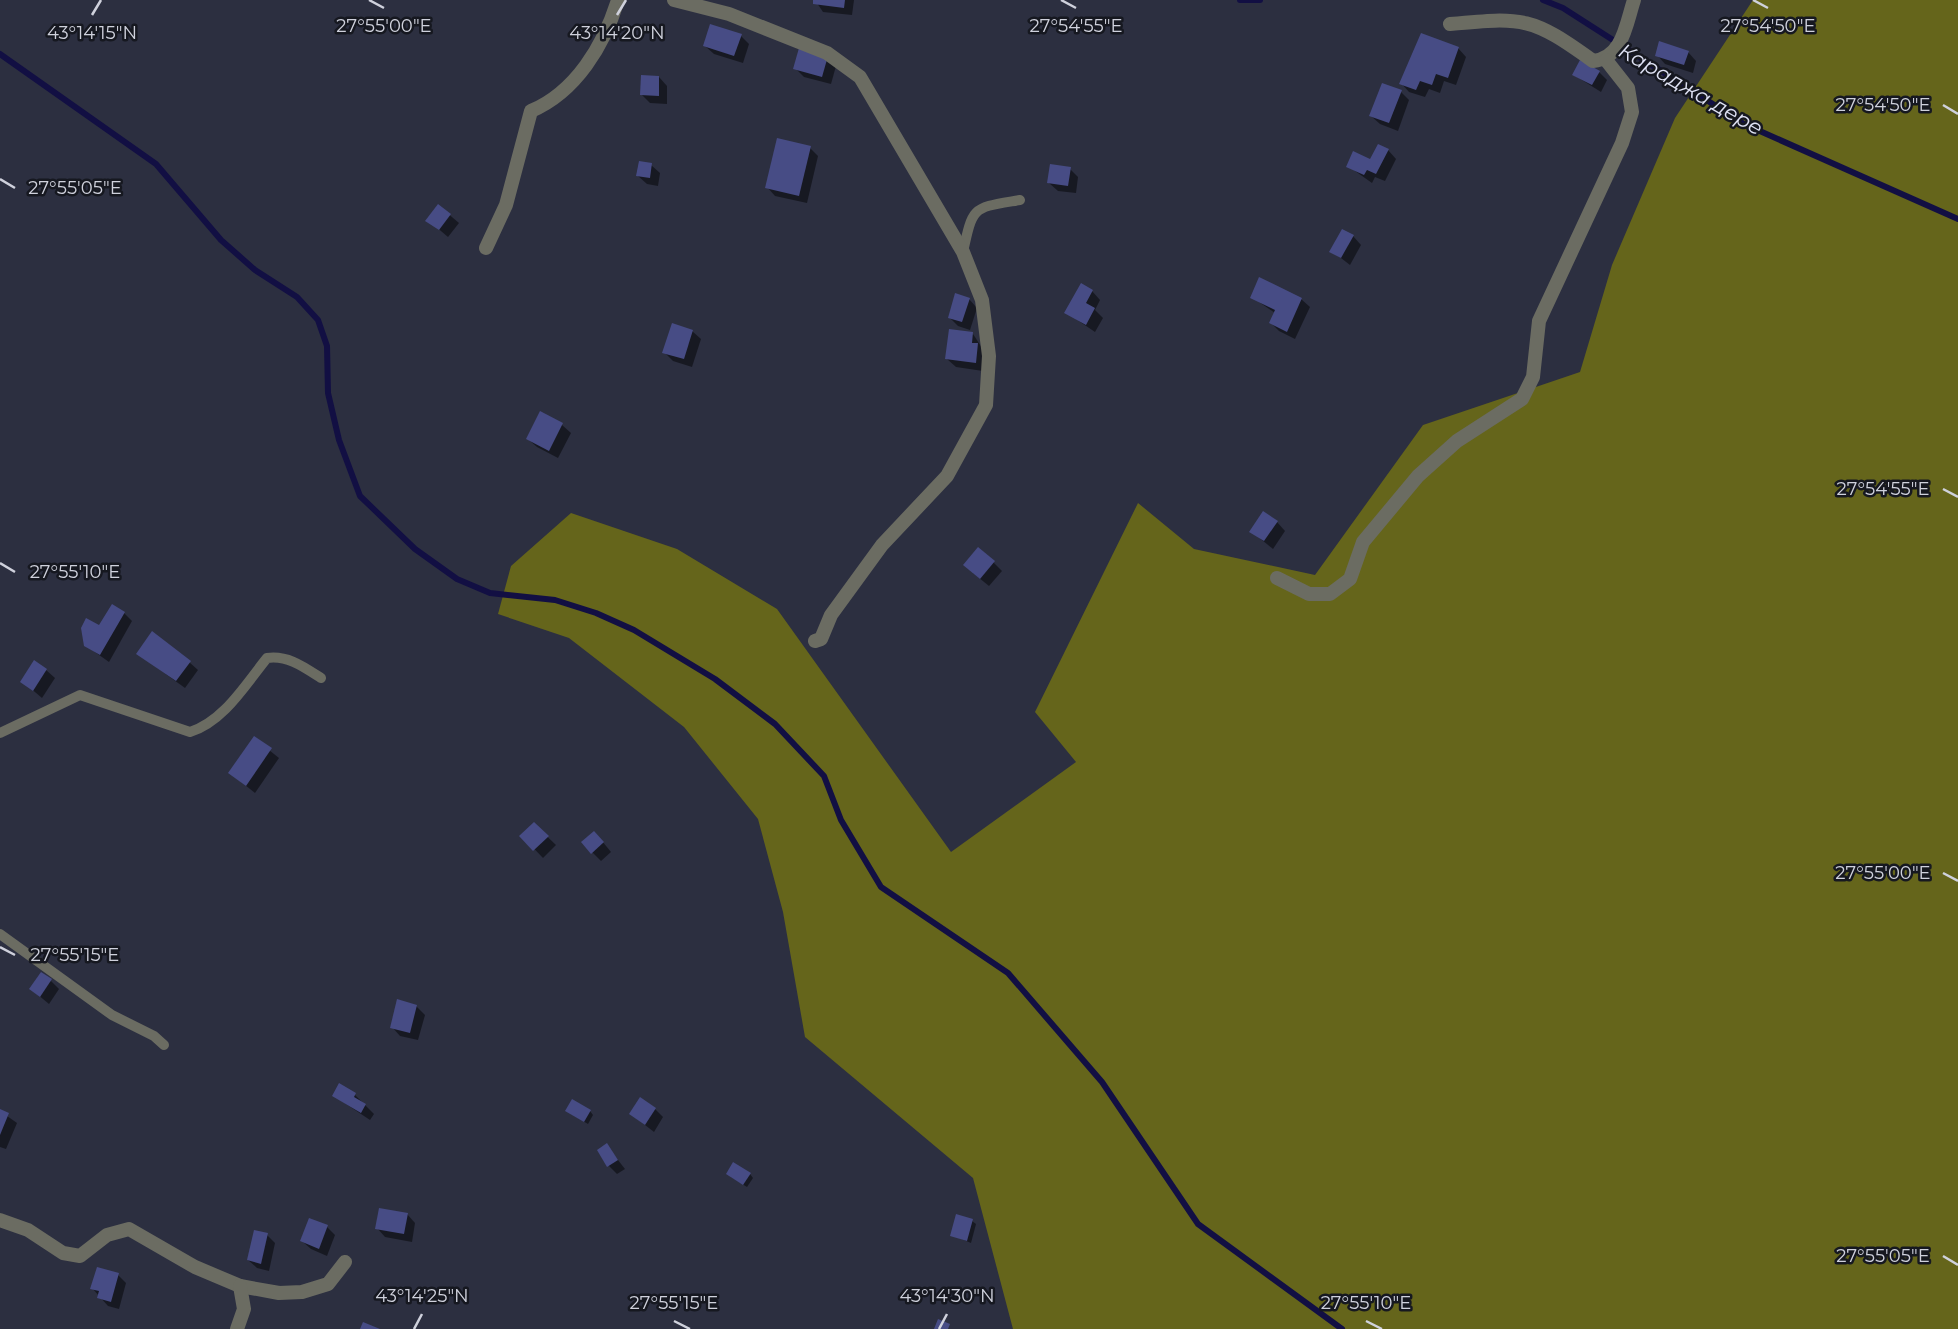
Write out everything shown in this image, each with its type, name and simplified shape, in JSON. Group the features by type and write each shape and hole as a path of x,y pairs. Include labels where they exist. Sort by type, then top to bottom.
{"street":[{"path":"486,248 506,205 531,111 551,103 591,58 609,28 618,0"},
{"path":"674,0 729,14 844,63 864,84 963,252 982,300 989,356 986,405 947,477 882,545 831,615 821,639 815,641"},
{"path":"1450,24 1509,19 1528,21 1562,38 1593,61 1611,55 1622,37 1634,0"},
{"path":"1277,578 1309,594 1330,594 1350,579 1363,542 1418,477 1457,441 1522,399 1533,377 1539,321 1622,143 1632,111 1628,88 1611,55"},
{"path":"0,1220 28,1230 63,1253 80,1256 107,1236 129,1229 195,1267 240,1286 279,1293 302,1292 328,1284 345,1262"},
{"path":"237,1329 244,1309 240,1286"}],"lane":[{"path":"963,252 971,216 982,206 1020,200"},
{"path":"0,733 80,695 190,732 205,727 221,714 267,658 279,656 288,659 321,678"},
{"path":"0,934 112,1015 164,1045"}],"shaded area":[{"path":"1753,0 1958,0 1958,1329 1013,1329 973,1178 805,1037 783,912 758,819 684,727 569,638 498,614 511,566 571,513 677,549 777,609 951,852 1076,762 1035,712 1138,503 1194,549 1315,575 1423,425 1580,372 1612,265 1675,118"}],"building":[{"path":"813,0 845,0 844,8 813,4"},
{"path":"710,24 742,34 734,56 703,46"},
{"path":"1421,33 1459,47 1448,78 1436,74 1432,85 1420,81 1416,90 1399,84"},
{"path":"1659,41 1689,51 1684,65 1655,56"},
{"path":"799,48 828,56 822,77 793,69"},
{"path":"1580,60 1600,71 1592,85 1572,75"},
{"path":"641,75 659,76 659,96 640,95"},
{"path":"1382,83 1402,90 1389,123 1369,116"},
{"path":"777,138 811,146 799,196 765,188"},
{"path":"1378,144 1389,149 1376,174 1367,170 1364,175 1346,167 1353,151 1370,159"},
{"path":"639,161 652,163 650,178 636,176"},
{"path":"1050,164 1071,167 1068,186 1047,183"},
{"path":"438,204 451,214 439,230 425,221"},
{"path":"1342,229 1354,235 1341,258 1329,252"},
{"path":"1259,277 1302,298 1287,332 1269,323 1275,310 1250,298"},
{"path":"1081,283 1093,290 1086,303 1095,308 1086,325 1064,313"},
{"path":"955,293 970,298 962,322 948,318"},
{"path":"672,323 693,330 684,359 662,353"},
{"path":"949,329 973,332 972,343 978,343 976,363 945,359"},
{"path":"540,411 563,423 549,451 526,439"},
{"path":"1263,511 1278,521 1264,541 1249,532"},
{"path":"978,547 995,561 980,579 963,565"},
{"path":"112,604 125,612 100,655 84,646 81,628 86,618 99,625"},
{"path":"152,631 191,661 176,681 136,654"},
{"path":"34,660 47,669 33,691 20,682"},
{"path":"254,736 272,748 246,786 228,773"},
{"path":"534,822 549,836 533,851 519,836"},
{"path":"594,831 604,842 591,854 581,842"},
{"path":"41,972 52,979 40,997 29,989"},
{"path":"397,999 417,1005 410,1033 390,1028"},
{"path":"339,1083 356,1093 354,1097 366,1104 361,1113 332,1096"},
{"path":"640,1097 656,1108 645,1125 629,1114"},
{"path":"572,1099 591,1110 584,1122 565,1111"},
{"path":"0,1109 9,1113 0,1135"},
{"path":"607,1143 618,1160 607,1167 597,1150"},
{"path":"733,1162 751,1173 743,1185 726,1174"},
{"path":"379,1208 408,1213 404,1234 375,1229"},
{"path":"956,1214 973,1219 967,1241 950,1236"},
{"path":"309,1218 328,1225 319,1249 300,1241"},
{"path":"254,1230 268,1233 261,1264 247,1260"},
{"path":"97,1267 119,1273 111,1302 97,1298 99,1291 90,1289"},
{"path":"938,1319 950,1324 948,1329 934,1329"},
{"path":"363,1322 380,1329 360,1329"}],"waterway":[{"name":"Караджа дере","path":"1240,0 1260,0"},
{"name":"Караджа дере","path":"1543,0 1563,8 1744,124 1958,219"},
{"path":"0,54 156,164 221,240 255,270 297,297 318,320 327,346 328,393 339,440 360,496 415,549 457,579 490,593 555,600 596,613 634,630 715,679 775,724 824,776 841,820 881,887 1008,973 1102,1082 1198,1224 1342,1329"}]}
